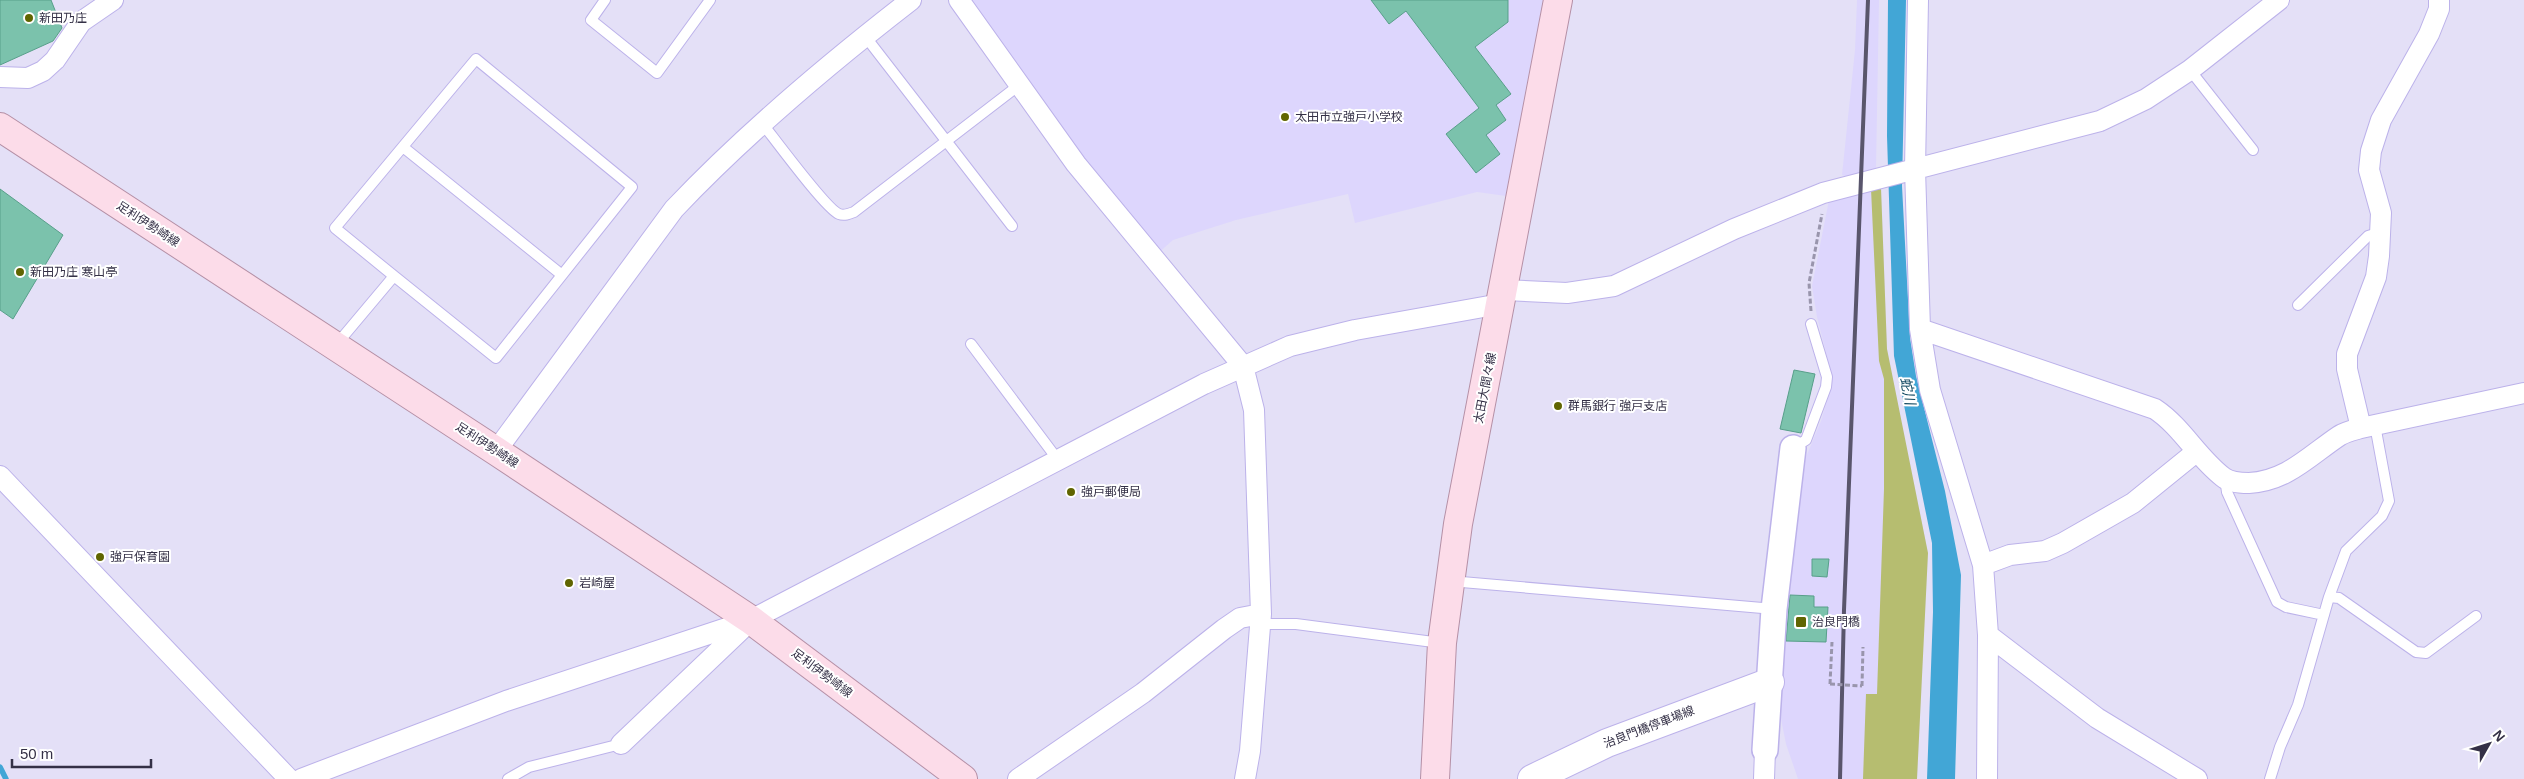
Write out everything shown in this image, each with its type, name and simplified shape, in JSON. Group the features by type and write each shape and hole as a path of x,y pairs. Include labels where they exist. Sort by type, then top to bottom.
{"main road":[{"name":"太田大間々線","path":"1435,779 1442,643 1449,581 1558,0"},
{"name":"足利伊勢崎線","path":"0,128 336,346 751,620 963,779"},
{"name":"治良門橋停車場線","path":"1532,779 1607,742 1770,682"}],"street":[{"path":"0,77 28,78 43,71 55,60 81,22 113,0"},
{"path":"496,451 674,209 707,175 805,85 911,0"},
{"path":"958,0 1018,86 1076,164 1243,366 1254,410 1261,619 1250,751 1245,779"},
{"path":"1918,0 1912,170 1920,329 1930,390 1983,565 1988,636 1987,779"},
{"path":"301,779 506,701 751,620 1204,384 1290,346 1355,330 1489,306 1502,298 1567,293 1614,286 1734,229 1814,196 1880,177 2100,121 2146,98 2190,70 2279,0"},
{"path":"2368,427 2347,369 2346,354 2376,277 2382,232 2381,213 2369,170 2371,151 2381,120 2428,34 2439,9 2439,0"},
{"path":"1920,329 2155,409 2180,430 2196,452 2225,478 2242,483 2261,482 2280,477 2301,465 2341,434 2524,393"},
{"path":"1764,779 1774,609 1793,448"},
{"path":"1983,565 2010,556 2045,551 2063,543 2133,502 2196,452"},
{"path":"0,476 290,779"},
{"path":"1018,779 1142,693 1240,618 1261,619"},
{"path":"621,744 751,620"},
{"path":"1988,636 2097,718 2197,779"}],"lane":[{"path":"605,0 591,20 657,73 710,0"},
{"path":"865,36 1012,226"},
{"path":"476,59 632,187 496,358 335,228 403,147 476,59"},
{"path":"2190,70 2253,150"},
{"path":"762,124 824,200 838,214 847,215 854,212 1018,86"},
{"path":"403,147 562,275"},
{"path":"2298,304 2368,236 2382,232"},
{"path":"336,346 394,276"},
{"path":"1793,448 1806,440 1826,387 1827,377 1811,324"},
{"path":"971,344 1058,460"},
{"path":"2270,779 2280,746 2298,705 2329,597 2346,551 2361,534 2382,516 2389,501 2368,427"},
{"path":"2225,478 2228,492 2277,602 2286,607 2324,615"},
{"path":"1449,581 1774,609"},
{"path":"2329,597 2339,598 2416,652 2426,653 2476,616"},
{"path":"1261,619 1442,643"},
{"path":"508,779 529,767 621,744"}],"path":[{"path":"1811,324 1809,283 1824,204"},
{"path":"1832,642 1830,684 1862,686 1863,647"}],"shaded area":[{"name":"太田市立強戸小学校","path":"967,0 1543,0 1506,196 1477,192 1355,223 1348,194 1236,220 1173,240 1156,255 1085,166"},
{"path":"1857,0 1879,0 1876,169 1846,176 1842,175 1855,50"},
{"path":"1881,188 1887,349 1928,553 1917,779 1798,779 1786,744 1779,709 1787,595 1806,457 1821,421 1832,384 1812,286 1829,200"}],"green space":[{"path":"1881,188 1887,349 1928,553 1917,779 1863,779 1866,694 1877,694 1884,489 1884,379 1879,361 1871,189"}],"water":[{"name":"蛇川","path":"1888,0 1906,0 1902,186 1910,338 1916,376 1945,491 1961,575 1955,779 1927,779 1933,612 1932,543 1894,356 1887,136"}],"building":[{"name":"新田乃庄","path":"0,0 51,0 62,28 53,41 0,65"},
{"path":"1371,0 1508,0 1508,22 1475,47 1511,94 1496,105 1506,120 1486,135 1500,154 1476,173 1446,134 1479,108 1406,11 1389,24"},
{"name":"新田乃庄 寒山亭","path":"0,189 63,235 13,319 0,310"},
{"path":"1794,370 1815,374 1801,433 1780,429"},
{"path":"1812,559 1829,559 1827,577 1812,576"},
{"path":"1790,595 1814,596 1814,607 1828,607 1826,642 1786,641"}],"waterway":[{"path":"0,767 6,779"}],"railway":[{"path":"1840,779 1844,610 1868,0"}],"place":[{"name":"新田乃庄","path":"29,18"},
{"name":"太田市立強戸小学校","path":"1285,117"},
{"name":"新田乃庄 寒山亭","path":"20,272"},
{"name":"群馬銀行 強戸支店","path":"1558,406"},
{"name":"強戸郵便局","path":"1071,492"},
{"name":"強戸保育園","path":"100,557"},
{"name":"岩崎屋","path":"569,583"},
{"name":"治良門橋","path":"1801,622"}]}
